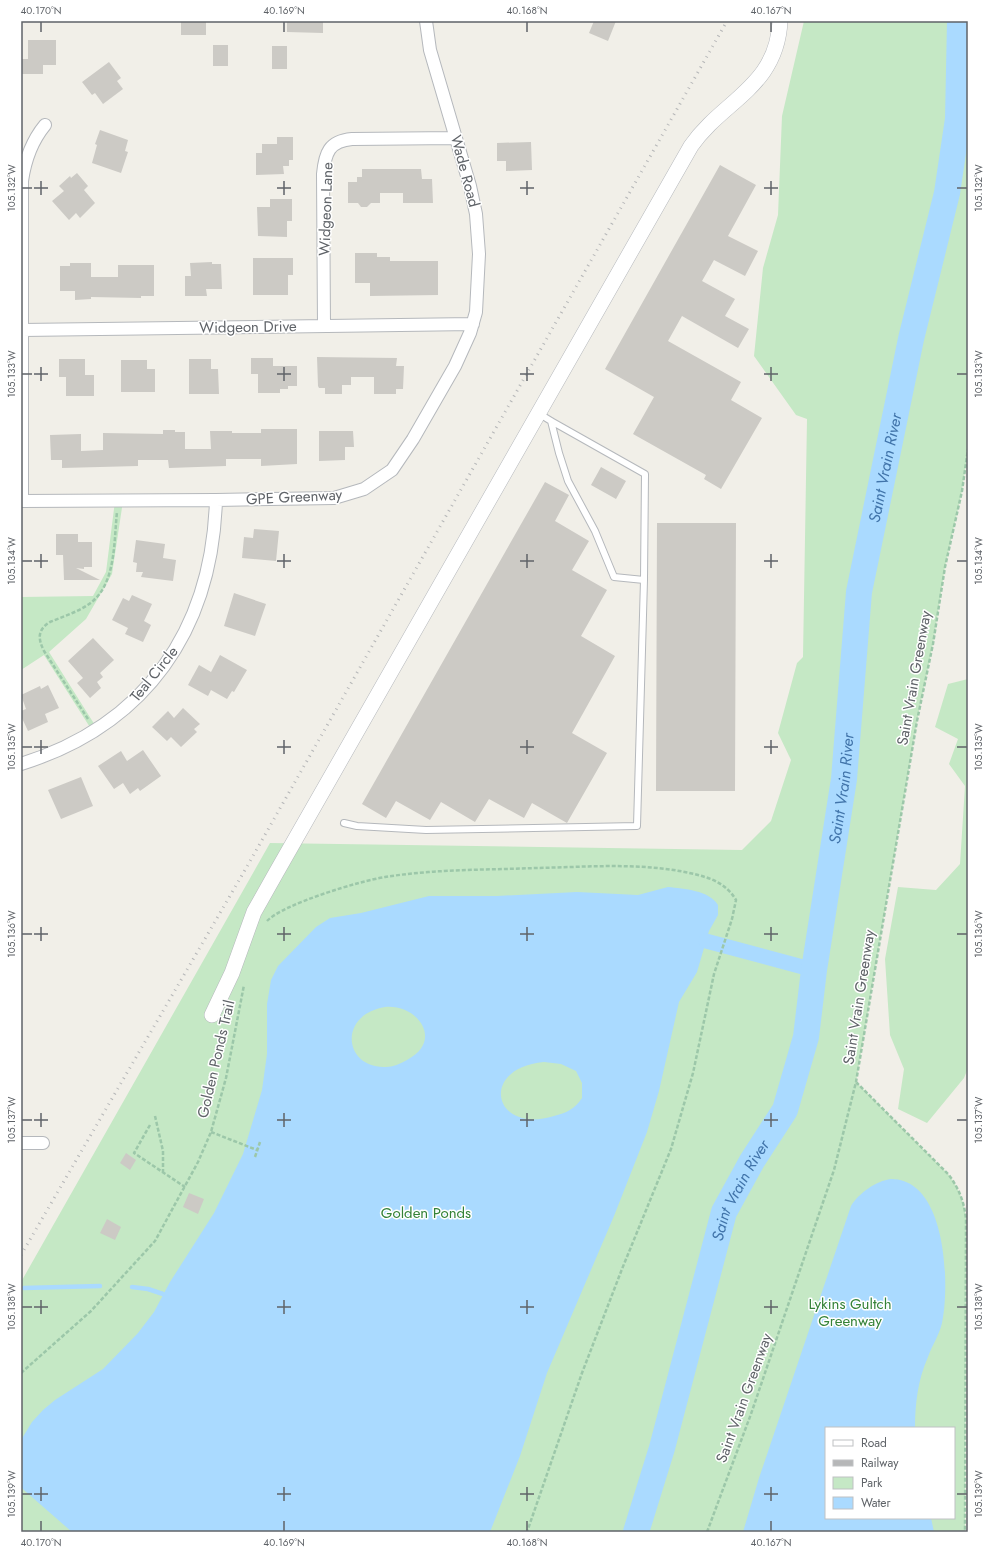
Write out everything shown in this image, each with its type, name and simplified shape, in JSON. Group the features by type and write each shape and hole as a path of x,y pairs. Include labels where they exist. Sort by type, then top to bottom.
{"street":[{"name":"Wade Road","path":"426,21 430,50 472,193 478,228 477,296 473,324"},
{"path":"212,1015 232,973 256,907 538,413 691,146 703,130 760,78 768,66 777,41 780,21"},
{"path":"22,501 22,181 29,152 35,138 45,125"},
{"name":"Widgeon Lane","path":"324,326 324,174 325,159 331,148 338,141 352,139 456,138"},
{"name":"Widgeon Drive","path":"22,330 473,324"},
{"name":"GPE Greenway","path":"22,501 334,498 360,491 383,477 399,461 413,440 454,366 473,324"},
{"name":"Teal Circle","path":"21,764 64,749 96,731 123,710 155,677 170,658 188,627 207,578 214,540 216,500"},
{"path":"21,1143 43,1143"}],"lane":[{"path":"344,823 357,826 426,830 637,826 644,580 645,474 538,413"},
{"path":"551,421 568,482 595,531 614,577 644,580"}],"path":[{"name":"Saint Vrain Greenway","path":"707,1532 751,1414 831,1178 856,1082 917,721 945,567 961,498 968,449"},
{"path":"96,731 44,651 40,643 40,635 45,625 90,603 101,590 112,560 118,501"},
{"path":"264,924 272,916 289,906 360,883 400,875 441,872 572,868 662,869 711,879 732,893 736,900 732,919 720,953 693,1073 668,1158 622,1269 582,1373 527,1532"},
{"name":"Golden Ponds Trail","path":"21,1373 91,1311 152,1244 164,1228 211,1132 226,1078 244,980"},
{"path":"856,1082 949,1175 959,1188 964,1204 966,1219 965,1532"},
{"path":"155,1116 163,1150 162,1173"},
{"path":"150,1125 134,1154 185,1187"},
{"path":"211,1132 257,1150"},
{"path":"255,1157 260,1142"}],"green space":[{"name":"Golden Ponds","path":"804,21 968,21 968,449 962,491 945,567 933,644 917,721 856,1082 949,1175 956,1185 964,1206 966,1219 965,1532 21,1532 21,1282 270,843 742,850 771,821 791,760 778,733 797,663 803,657 807,419 796,415 754,356 763,268 778,215 782,116"},
{"path":"115,501 123,501 112,574 86,619 49,652 98,730 93,732 44,655 21,670 21,597 93,596 106,572"},
{"path":"968,679 968,1068 964,1078 927,1123 898,1109 904,1069 890,1035 885,959 898,887 936,890 960,864 965,786 949,764 958,739 935,727 948,684"}],"water":[{"path":"668,887 696,891 709,896 714,900 718,905 718,915 709,931 697,972 679,1002 659,1091 647,1132 614,1216 547,1373 520,1456 490,1532 72,1532 21,1487 21,1440 32,1422 55,1400 103,1369 138,1333 154,1312 170,1282 214,1213 243,1154 262,1090 267,1054 267,1004 271,980 278,966 316,927 330,918 361,913 429,896 497,896 577,892 638,895","holes":["385,1007 408,1011 416,1017 422,1025 425,1034 424,1043 418,1052 402,1063 386,1067 372,1065 361,1060 355,1051 352,1041 353,1030 359,1020 370,1012","544,1062 561,1064 576,1071 582,1083 582,1098 573,1108 558,1115 533,1119 517,1116 507,1109 501,1098 502,1087 509,1076 523,1067"]},
{"path":"891,1179 910,1184 924,1196 934,1215 944,1261 945,1284 942,1323 919,1383 916,1401 915,1427 825,1427 825,1519 931,1519 934,1532 743,1532 759,1478 851,1206 854,1201 868,1188 885,1180"}],"building":[{"path":"181,21 206,21 206,35 181,35"},
{"path":"287,21 323,21 323,33 287,32"},
{"path":"594,21 616,21 608,41 589,33"},
{"path":"28,40 56,40 56,65 43,65 43,74 21,74 21,59 28,59"},
{"path":"213,45 228,45 228,66 213,66"},
{"path":"272,46 287,46 287,69 272,69"},
{"path":"109,62 121,78 117,81 123,89 103,104 95,93 92,95 82,82"},
{"path":"100,130 128,140 125,151 128,152 121,173 92,163 97,145 95,144"},
{"path":"277,137 293,137 293,160 289,160 289,166 283,166 284,174 256,175 256,153 262,153 262,144 277,144"},
{"path":"531,142 532,170 506,171 506,161 497,161 497,143"},
{"path":"720,165 756,185 728,236 758,251 745,276 714,260 702,281 735,299 725,316 749,329 738,348 682,316 668,341 741,382 731,400 762,418 721,489 704,479 706,475 633,434 654,397 605,369"},
{"path":"362,169 421,169 422,179 432,179 433,203 403,203 403,193 380,193 380,203 371,203 367,207 361,207 358,203 348,203 348,182 357,182 357,177 362,177"},
{"path":"77,173 88,186 84,190 95,203 80,218 76,213 69,220 52,201 64,191 59,186 70,176 71,178"},
{"path":"270,199 292,199 292,221 287,221 287,237 258,236 257,207 270,207"},
{"path":"355,253 377,253 377,257 390,257 390,261 438,261 438,295 370,296 370,283 355,283"},
{"path":"253,258 293,258 293,275 288,275 288,295 253,295"},
{"path":"212,262 212,264 221,264 222,289 206,289 207,296 185,296 185,276 191,276 190,263"},
{"path":"70,263 91,263 91,277 118,277 118,265 154,265 154,296 141,296 141,298 91,297 91,299 75,300 75,291 60,291 60,266 70,266"},
{"path":"317,357 397,358 396,366 404,366 403,389 396,389 396,394 374,394 374,377 351,377 351,385 342,385 342,394 325,394 325,388 319,388 318,386"},
{"path":"251,358 273,358 273,366 297,366 297,386 288,386 288,389 280,389 280,393 258,393 258,374 251,374"},
{"path":"59,359 85,359 85,375 94,375 94,396 66,396 66,377 59,377"},
{"path":"189,359 211,359 211,369 218,369 219,394 189,394"},
{"path":"121,360 147,360 147,369 155,369 155,392 121,392"},
{"path":"261,429 297,429 297,464 261,466 261,459 226,459 226,466 169,468 168,460 138,460 138,466 62,468 62,460 51,460 50,435 81,434 81,451 103,450 103,433 163,434 163,430 175,430 175,432 185,432 185,449 211,449 210,431 261,433"},
{"path":"319,431 353,431 354,447 345,447 345,460 319,461"},
{"path":"601,467 626,481 616,499 591,485"},
{"path":"545,482 569,495 555,521 589,541 572,570 607,590 581,636 615,656 572,733 607,753 567,823 532,803 524,818 489,799 475,822 441,802 430,820 396,801 386,818 362,804"},
{"path":"657,523 736,523 735,791 656,791"},
{"path":"254,529 279,531 276,561 242,558 244,537 253,538"},
{"path":"56,534 78,534 78,542 92,542 92,567 84,567 84,569 76,568 100,580 64,580 63,555 56,555"},
{"path":"136,540 165,544 163,558 176,560 173,581 141,577 143,572 136,572 137,563 133,562"},
{"path":"234,593 266,604 255,636 224,626"},
{"path":"132,595 152,604 144,621 151,625 143,642 125,634 128,628 112,620 123,598 129,601"},
{"path":"93,638 114,660 100,673 103,677 97,682 101,688 90,698 77,683 83,678 68,661"},
{"path":"220,655 247,670 234,692 232,691 227,699 211,690 208,696 188,685 199,665 211,672"},
{"path":"48,685 59,708 45,714 48,722 28,731 21,716 21,711 26,709 21,695 40,686 41,689"},
{"path":"183,708 200,724 194,729 197,732 181,747 171,737 167,741 152,727 168,711 174,718"},
{"path":"143,750 161,776 140,791 138,788 130,794 123,783 114,789 98,766 121,751 127,761"},
{"path":"81,777 93,806 61,819 48,790"},
{"path":"126,1153 136,1160 130,1170 120,1163"},
{"path":"189,1193 204,1199 198,1214 183,1207"},
{"path":"107,1219 121,1227 115,1240 100,1233"}],"waterway":[{"name":"Saint Vrain River","path":"636,1532 662,1448 724,1212 752,1161 785,1110 806,1037 814,970 844,779 859,592 911,339 947,193 958,119 960,21"},
{"path":"706,941 814,970"},
{"path":"24,1288 100,1286"},
{"path":"132,1287 148,1289 163,1294"}],"railway":[{"path":"21,1255 245,870 727,21"}],"park label":[{"name":"Lykins Gultch Greenway","path":"850,1312"}]}
